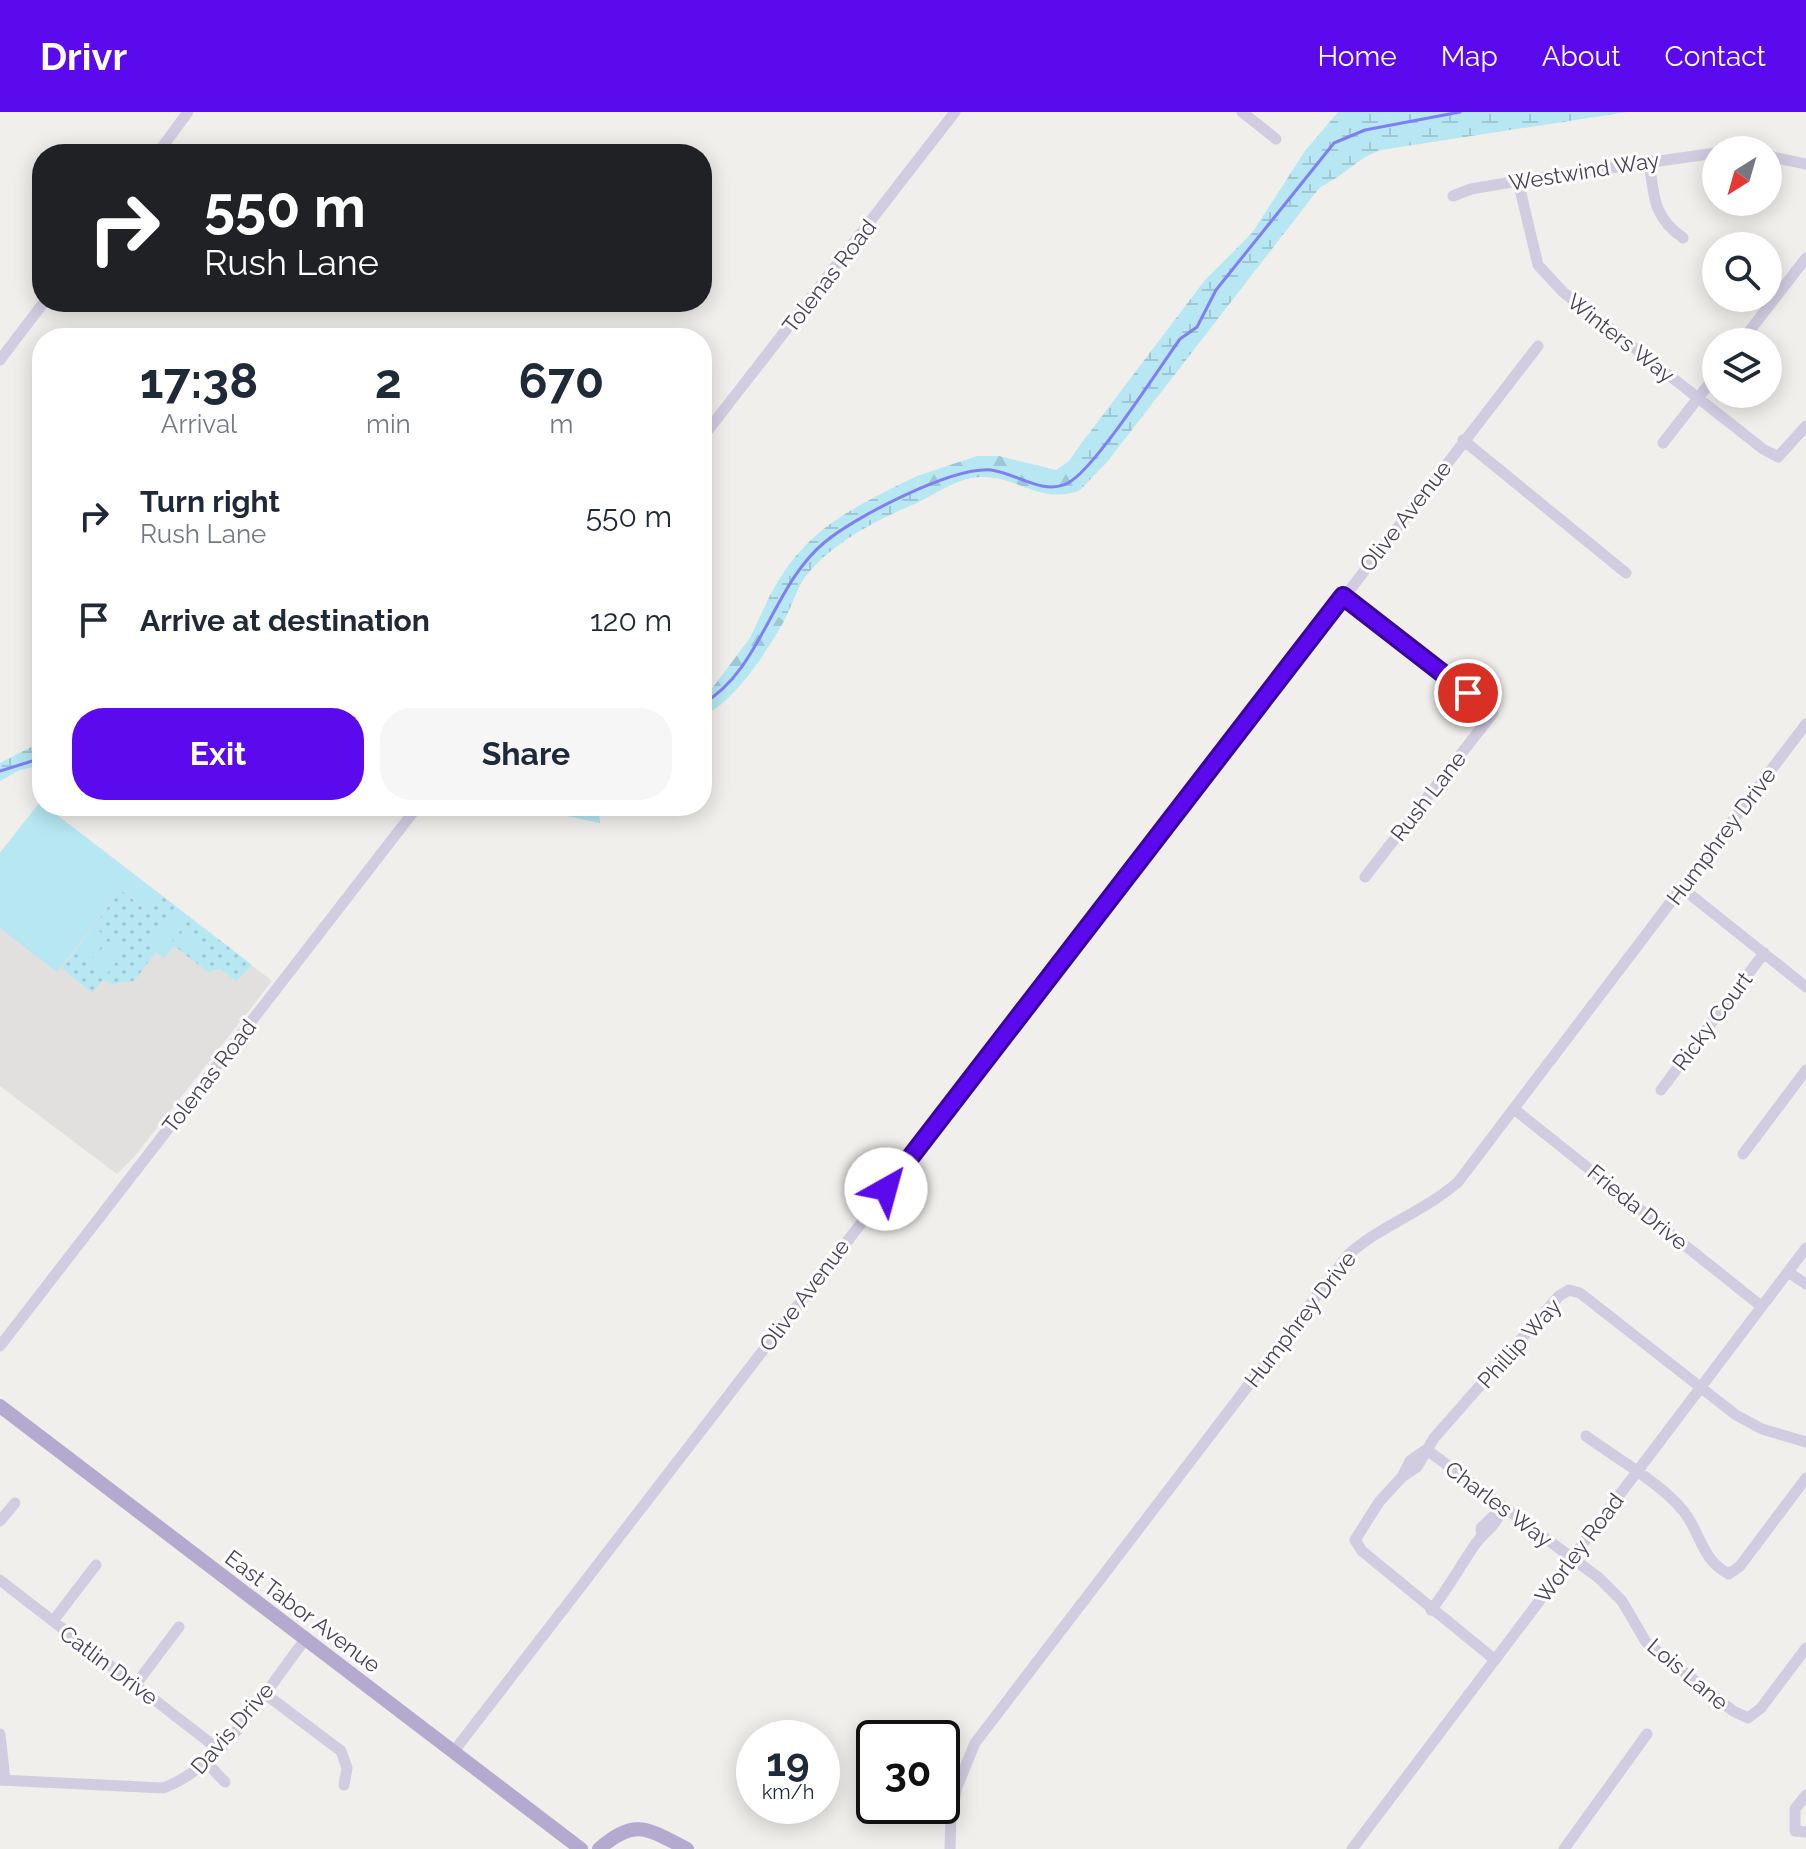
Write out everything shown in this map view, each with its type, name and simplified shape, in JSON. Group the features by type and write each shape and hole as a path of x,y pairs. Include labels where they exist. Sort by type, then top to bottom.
{"main road":[{"name":"East Tabor Avenue","path":"0,1406 304,1641 581,1849"},
{"path":"599,1849 618,1832 641,1828 687,1849"}],"street":[{"path":"164,144 188,112"},
{"name":"Tolenas Road","path":"712,425 955,112"},
{"path":"1242,112 1276,139"},
{"name":"Westwind Way","path":"1453,196 1471,189 1518,181 1702,154"},
{"path":"1782,159 1806,164"},
{"path":"1649,160 1660,216 1666,226 1683,238"},
{"name":"Winters Way","path":"1518,181 1531,247 1548,278 1698,398 1778,457 1806,426"},
{"path":"1752,328 1806,258"},
{"path":"0,360 36,312"},
{"name":"Olive Avenue","path":"454,1751 1538,346"},
{"path":"1663,443 1702,393"},
{"path":"1463,440 1626,573"},
{"name":"Rush Lane","path":"1343,596 1493,713 1365,877"},
{"name":"Humphrey Drive","path":"950,1849 951,1816 965,1761 1093,1587 1348,1255 1363,1241 1435,1203 1458,1182 1806,724"},
{"name":"Tolenas Road","path":"0,1346 410,816"},
{"path":"1682,888 1806,987"},
{"name":"Ricky Court","path":"1661,1090 1764,953"},
{"path":"1743,1154 1806,1070"},
{"name":"Frieda Drive","path":"1514,1109 1761,1306"},
{"name":"Worley Road","path":"1352,1849 1806,1248"},
{"path":"1788,1272 1806,1284"},
{"name":"Phillip Way","path":"1494,1659 1362,1551 1355,1540 1360,1526 1402,1477 1410,1475 1427,1450 1549,1307 1569,1290 1580,1293 1700,1388"},
{"path":"1700,1388 1762,1429 1806,1442"},
{"path":"1586,1436 1680,1507 1706,1555 1718,1569 1729,1574 1740,1566 1806,1478"},
{"name":"Charles Way","path":"1427,1450 1571,1559"},
{"path":"0,1521 15,1503"},
{"path":"1431,1610 1452,1585 1482,1535 1489,1534 1495,1526 1503,1507"},
{"name":"Lois Lane","path":"1571,1559 1599,1578 1622,1601 1646,1642 1733,1711 1748,1718 1761,1708 1806,1648"},
{"path":"53,1621 96,1565"},
{"name":"Catlin Drive","path":"0,1580 218,1749"},
{"path":"136,1684 179,1627"},
{"name":"Davis Drive","path":"3,1780 163,1788 186,1780 207,1763 304,1641"},
{"path":"264,1693 341,1751 347,1768 344,1785"},
{"path":"0,1734 3,1780"},
{"path":"1564,1849 1647,1734"},
{"path":"207,1763 225,1782"},
{"path":"1806,1795 1795,1809 1795,1831 1806,1832"}],"shaded area":[{"path":"32,812 32,816 58,816 272,981 134,1157 117,1174 0,1086 0,853"}],"green space":[{"path":"1338,112 1627,112 1381,150 1320,187 1107,462 1079,491 1085,479 1080,464 1069,461 1205,280 1252,233 1305,151"},
{"path":"977,456 999,456 1056,470 1069,461 1080,464 1085,479 1079,491 1052,494 996,478 975,477 919,502 917,476"},
{"path":"917,476 919,502 860,531 820,560 802,583 784,621 765,606 779,580 810,541 847,513"},
{"path":"765,606 784,621 743,682 712,712 712,688 750,638"},
{"path":"32,747 32,767 0,781 0,763"},
{"path":"32,812 32,816 58,816 160,894 148,911 121,890 57,972 0,928 0,853"},
{"path":"567,816 599,816 600,823"},
{"path":"121,890 147,911 160,894 252,965 236,981 220,969 208,972 174,946 164,958 156,952 134,981 112,984 103,980 92,993 62,968"},
{"path":"176,910 189,920 162,955 149,945"},
{"path":"95,928 108,938 90,961 77,951"},
{"path":"182,932 205,950 197,961 174,944"},
{"path":"111,941 124,951 107,974 94,964"}],"waterway":[{"path":"712,696 739,670 807,560 839,531 905,495 974,471 991,470 1049,487 1068,483 1080,474 1110,439 1180,339 1197,327 1216,290 1334,143 1365,130 1460,112"},
{"path":"0,771 32,761"}],"route":[{"path":"886,1189 1343,596 1468,693"}]}
